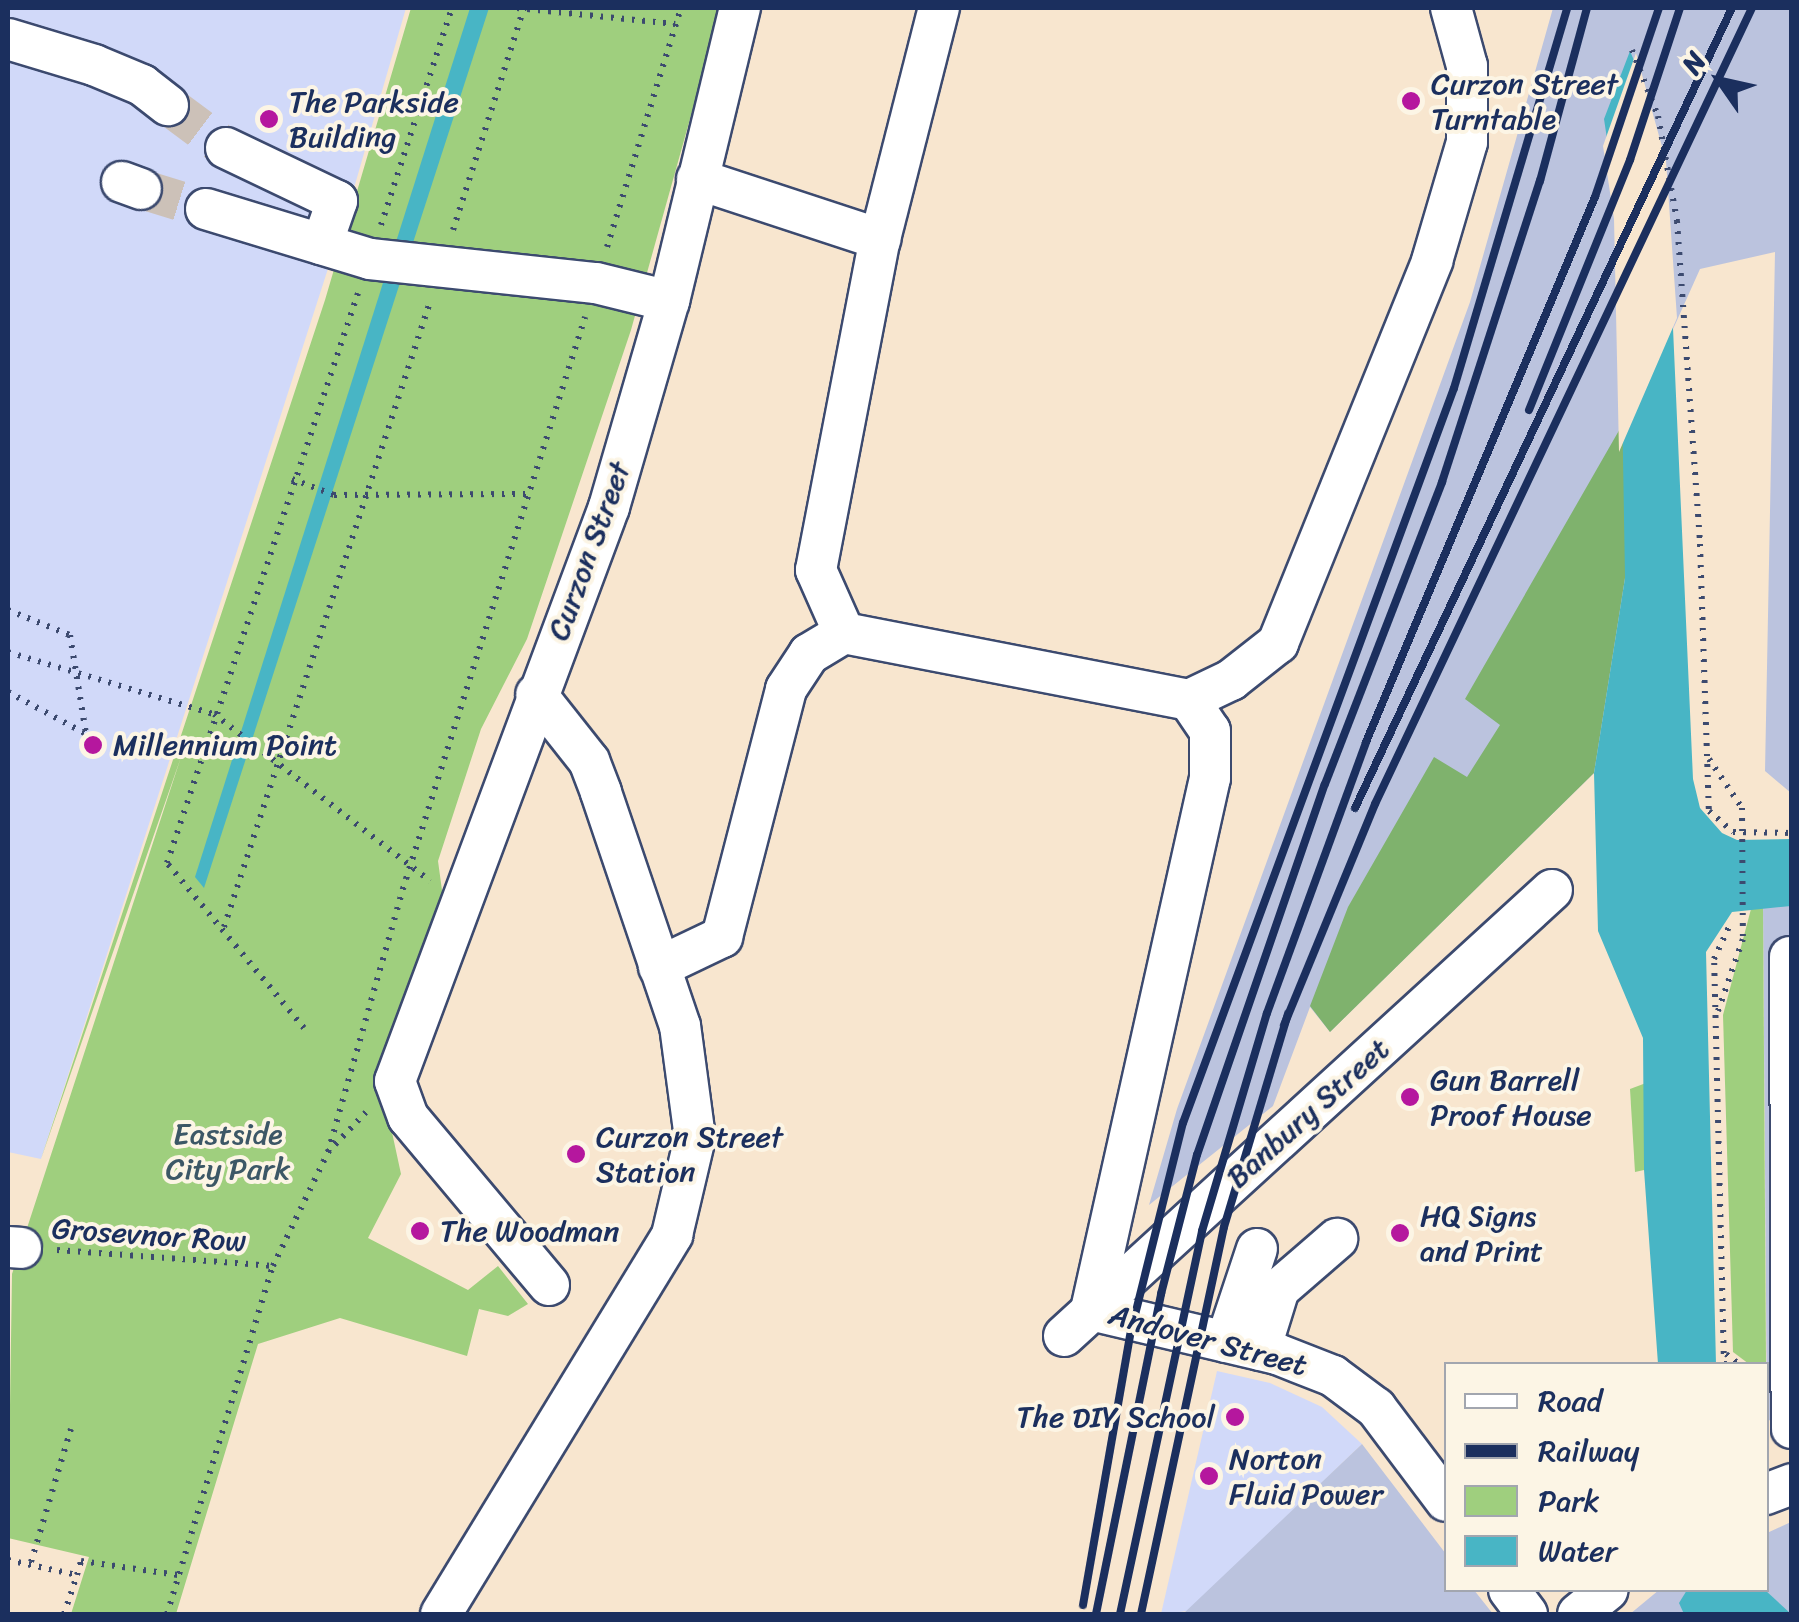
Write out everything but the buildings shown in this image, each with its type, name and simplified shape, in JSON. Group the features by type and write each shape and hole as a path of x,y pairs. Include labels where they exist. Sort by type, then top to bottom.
{"street":[{"name":"Curzon Street","path":"395,1081 536,694 609,508 669,301 740,8"},
{"path":"844,633 816,570 880,239 939,8"},
{"path":"659,967 722,937 786,689 810,654 844,633 1190,700 1231,680 1278,643 1432,262 1468,142 1467,66 1450,8"},
{"path":"8,40 94,64 142,85 168,105"},
{"path":"226,148 337,201 322,244"},
{"path":"698,179 880,239"},
{"path":"206,209 402,264 596,284 669,301"},
{"path":"441,1614 672,1235 695,1138 680,1026 589,761 536,694"},
{"path":"1078,1323 1107,1241 1210,778 1210,731 1190,700"},
{"name":"Banbury Street","path":"1078,1323 1552,890"},
{"path":"1790,957 1792,1428"},
{"path":"395,1081 408,1117 549,1285"},
{"path":"1243,1346 1279,1289 1337,1238"},
{"path":"1243,1346 1257,1249"},
{"name":"Andover Street","path":"1078,1323 1243,1346 1306,1362 1365,1399 1444,1498"},
{"path":"1510,1592 1527,1614"},
{"path":"1578,1614 1606,1592"}],"path":[{"path":"224,927 277,759 371,496 402,264 452,8"},
{"path":"304,1028 168,863 292,479 402,264 522,8 676,24"},
{"path":"167,1614 273,1266 328,1152 411,866 680,8"},
{"path":"1632,50 1658,116 1677,221 1709,810 1732,832 1792,833"},
{"path":"292,479 334,495 530,494"},
{"path":"8,610 70,635 86,734 85,755"},
{"path":"8,652 214,714 459,903"},
{"path":"8,692 86,734"},
{"path":"1708,758 1742,808 1743,939 1716,1017"},
{"path":"1724,1362 1714,959 1730,927"},
{"path":"328,1152 395,1081"},
{"name":"Grosevnor Row","path":"14,1247 273,1266"},
{"path":"1726,1354 1736,1362"},
{"path":"32,1562 71,1429"},
{"path":"8,1560 32,1562 76,1575"},
{"path":"64,1614 81,1561 178,1575"}],"shaded area":[{"path":"8,8 406,8 354,188 41,1159 8,1152"},
{"path":"1553,8 1791,8 1791,793 1765,771 1775,252 1700,269 1626,434 1625,578 1594,773 1330,1032 1310,1007 1273,1106 1149,1205 1177,1109 1470,302"},
{"path":"1763,904 1792,906 1791,1414 1769,1420"},
{"path":"1217,1371 1270,1383 1322,1407 1362,1444 1188,1611 1161,1614"},
{"path":"1362,1444 1444,1551 1444,1592 1476,1592 1493,1614 1183,1614"},
{"path":"1791,1522 1791,1614 1630,1614 1657,1592 1769,1592 1769,1532"}],"green space":[{"name":"Eastside City Park","path":"411,8 721,8 631,330 527,639 481,729 438,861 444,905 382,1086 401,1174 368,1238 468,1290 498,1266 528,1304 508,1316 479,1309 467,1356 340,1318 258,1344 176,1614 71,1614 89,1557 8,1538 12,1274 181,757 41,1159 325,300"},
{"path":"1625,420 1625,578 1594,773 1330,1032 1310,1006 1348,907 1434,757 1467,777 1500,725 1465,699"},
{"path":"1763,907 1766,1362 1746,1362 1733,1352 1723,1015 1751,909"},
{"path":"1646,1083 1644,1170 1635,1172 1630,1089"}],"water":[{"path":"470,8 489,8 204,888 195,877"},
{"path":"1630,51 1638,70 1673,328 1693,779 1700,808 1722,833 1737,840 1791,839 1791,906 1732,912 1706,952 1716,1362 1658,1362 1644,1170 1643,1038 1598,931 1594,773 1625,578 1619,219 1604,119"},
{"path":"1686,1592 1767,1592 1791,1614 1684,1614 1679,1603"}],"pier":[{"path":"1636,53 1666,161 1677,318 1619,452 1614,219 1603,146"}],"tunnel":[{"path":"168,105 226,148"},
{"path":"141,189 206,209"}],"railway":[{"path":"1083,1605 1131,1331 1183,1123 1454,388 1567,8"},
{"path":"1096,1614 1161,1294 1197,1155 1325,784 1442,482 1540,181 1587,8"},
{"path":"1120,1614 1202,1231 1267,1013 1366,742 1595,197 1659,8"},
{"path":"1529,410 1630,160 1680,8"},
{"path":"1355,808 1732,8"},
{"path":"1284,1025 1375,804 1752,8"},
{"path":"1141,1614 1224,1227 1288,1013"}],"place":[{"name":"Curzon Street Turntable","path":"1411,101"},
{"name":"The Parkside Building","path":"269,119"},
{"name":"Millennium Point","path":"93,745"},
{"name":"Gun Barrell Proof House","path":"1410,1097"},
{"name":"Curzon Street Station","path":"576,1154"},
{"name":"The Woodman","path":"420,1231"},
{"name":"HQ Signs and Print","path":"1400,1233"},
{"name":"The DIY School","path":"1235,1417"},
{"name":"Norton Fluid Power","path":"1209,1476"}]}
